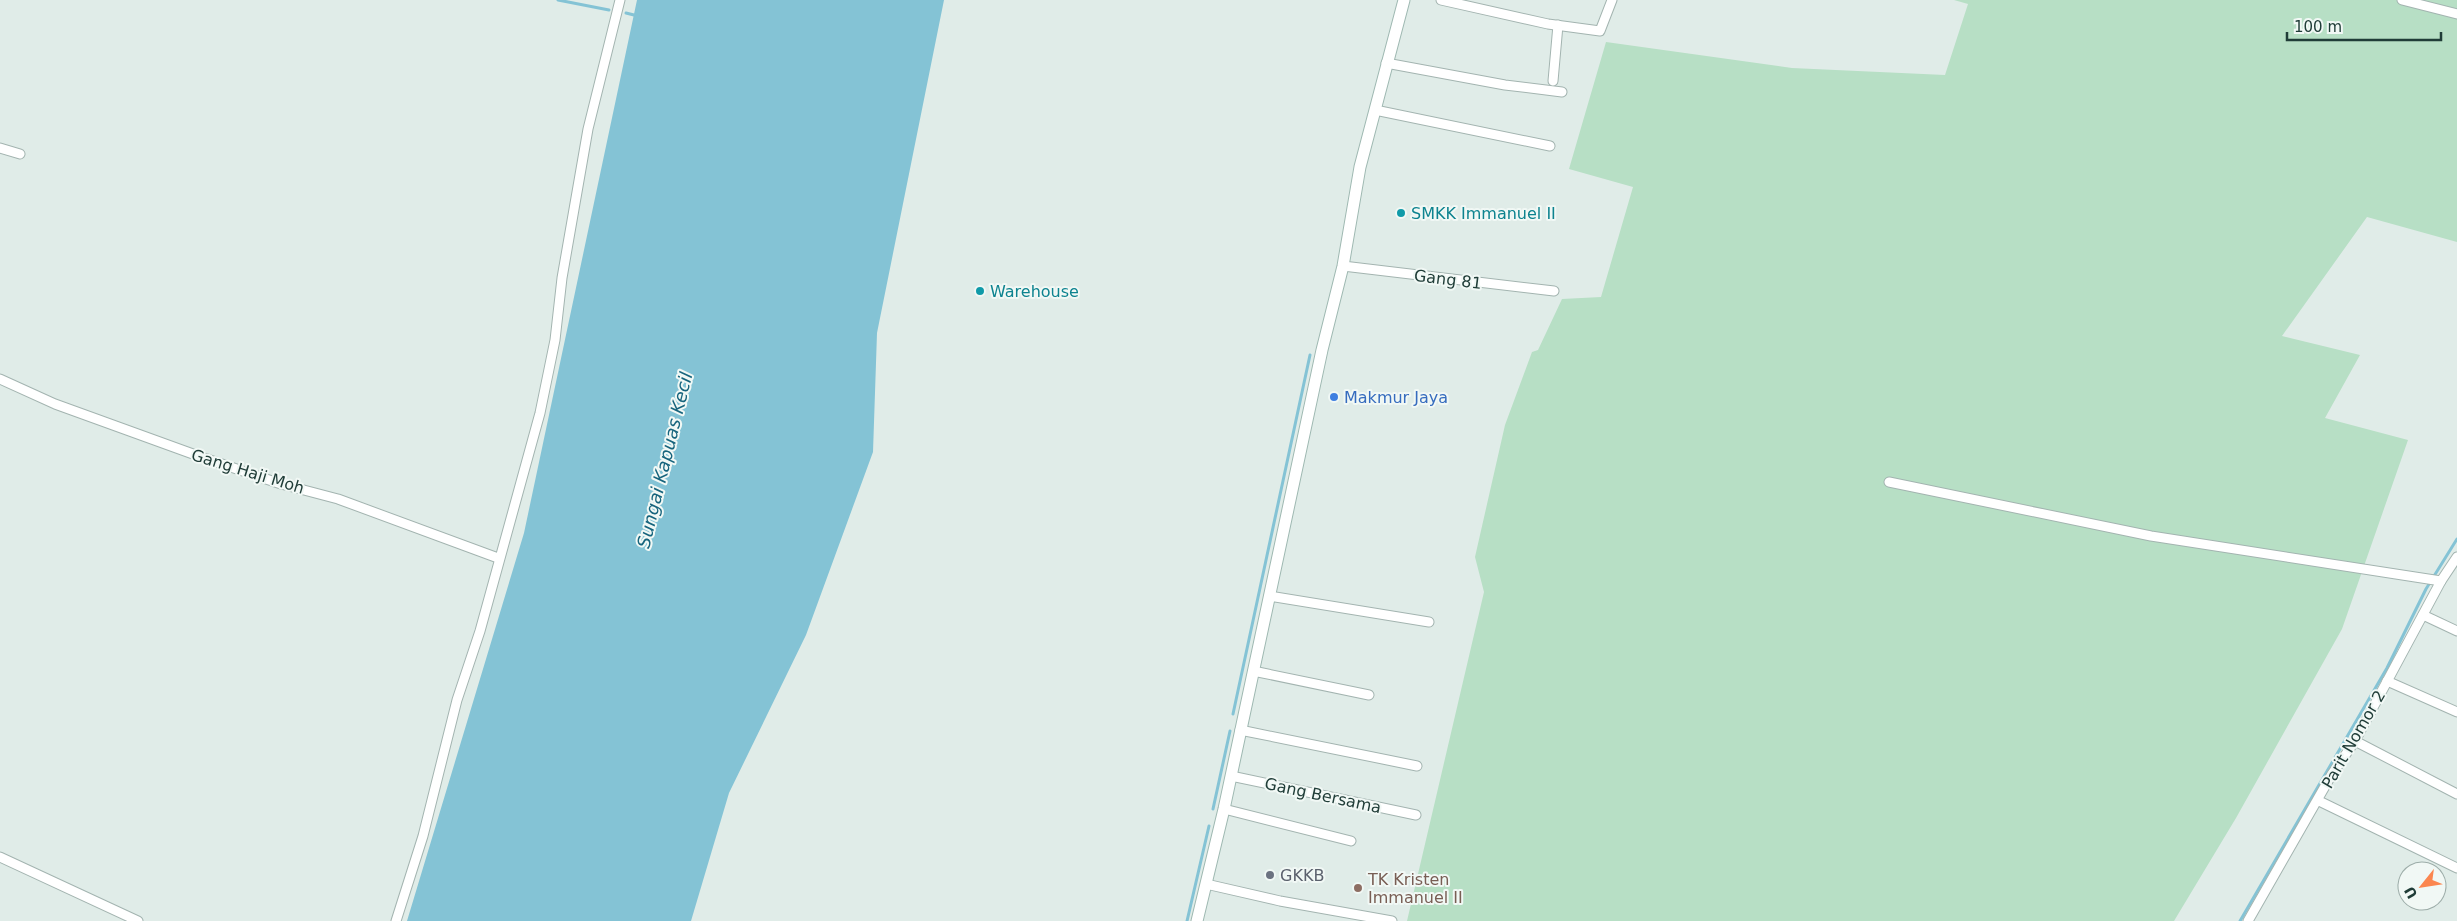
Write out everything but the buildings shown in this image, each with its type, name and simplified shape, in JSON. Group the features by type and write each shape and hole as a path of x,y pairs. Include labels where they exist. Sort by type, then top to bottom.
{"main road":[{"path":"1197,921 1224,809 1325,336 1343,266 1360,167 1404,0"}],"street":[{"path":"396,921 424,836 458,700 480,631 498,558 522,482 548,380 562,278 588,129 620,0"},
{"path":"1442,0 1558,25 1600,31 1612,0"},
{"path":"2402,0 2457,14"},
{"path":"1553,81 1558,25"},
{"path":"1386,63 1505,85 1562,92"},
{"path":"1375,110 1550,146"},
{"path":"0,148 20,154"},
{"name":"Gang 81","path":"1343,266 1554,291"},
{"name":"Gang Haji Moh","path":"0,379 55,404 204,458 272,481 338,499 498,558"},
{"path":"1890,482 2151,536 2440,581"},
{"name":"Parit Nomor 2","path":"2248,921 2319,800 2332,774 2355,741 2440,581 2456,558"},
{"path":"1269,596 1429,622"},
{"path":"2423,615 2457,631"},
{"path":"1253,671 1369,695"},
{"path":"2387,680 2457,712"},
{"path":"1240,730 1417,766"},
{"path":"2355,741 2457,794"},
{"name":"Gang Bersama","path":"1231,776 1416,815"},
{"path":"2319,800 2457,868"},
{"path":"1224,809 1351,841"},
{"path":"0,857 138,921"},
{"path":"1206,884 1280,901 1392,921"}],"green space":[{"path":"1954,0 2457,0 2457,242 2367,217 2282,336 2360,355 2325,418 2408,440 2342,629 2236,818 2174,921 1407,921 1484,592 1475,557 1505,425 1532,352 1538,350 1562,299 1601,297 1633,187 1569,169 1606,42 1792,68 1945,75 1968,4"}],"water":[{"name":"Sungai Kapuas Kecil","path":"637,0 944,0 877,333 873,452 806,635 729,793 691,921 407,921 524,533"}],"waterway":[{"path":"558,0 609,10"},
{"path":"626,13 638,16"},
{"path":"1233,714 1310,355"},
{"path":"2240,921 2387,668 2426,589 2457,539"},
{"path":"1213,809 1230,731"},
{"path":"1187,921 1209,826"}],"place":[{"name":"SMKK Immanuel II","path":"1401,213"},
{"name":"Warehouse","path":"980,291"},
{"name":"Makmur Jaya","path":"1334,397"},
{"name":"GKKB","path":"1270,875"},
{"name":"TK Kristen Immanuel II","path":"1358,888"}]}
